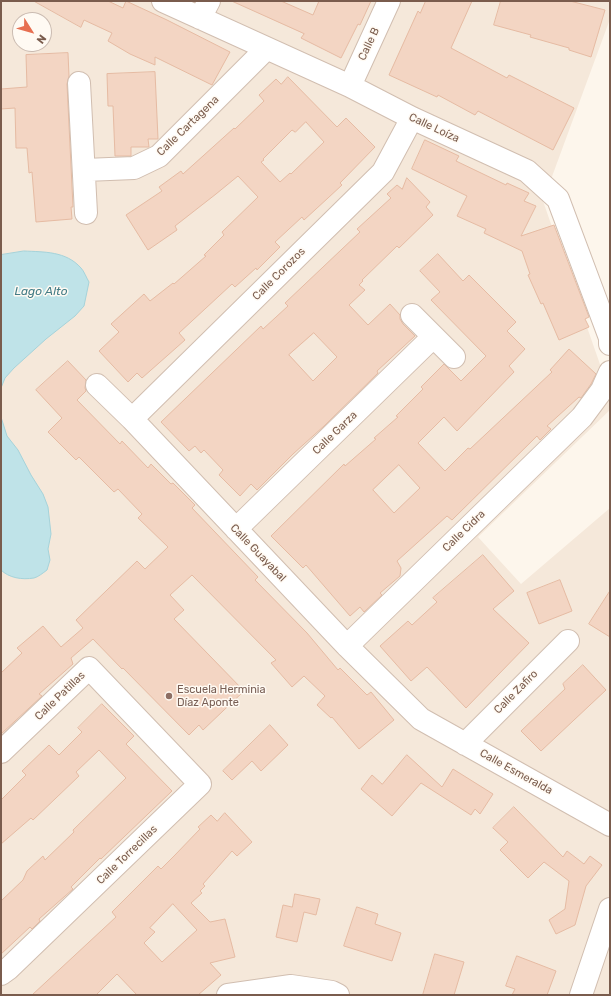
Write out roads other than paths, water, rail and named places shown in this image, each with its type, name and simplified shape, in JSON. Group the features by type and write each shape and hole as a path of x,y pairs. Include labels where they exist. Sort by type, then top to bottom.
{"street":[{"name":"Calle Loíza","path":"164,1 204,10 266,49 350,86 412,118 527,172 558,199 610,338 610,344"},
{"name":"Calle B","path":"350,86 389,1"},
{"name":"Calle Cartagena","path":"85,170 134,168 158,156 266,49"},
{"path":"80,83 86,213"},
{"name":"Calle Corozos","path":"132,419 383,172 412,118"},
{"path":"412,315 454,357"},
{"name":"Calle Garza","path":"236,529 434,337"},
{"name":"Calle Cidra","path":"347,646 582,417 602,390 610,372"},
{"name":"Calle Guayabal","path":"97,385 132,419 347,646 421,719"},
{"name":"Calle Zafiro","path":"465,744 568,641"},
{"name":"Calle Patillas","path":"1,752 89,668 151,732"},
{"name":"Calle Esmeralda","path":"421,719 610,825"},
{"name":"Calle Torrecillas","path":"1,974 8,969 200,784 151,732"},
{"path":"581,995 610,909"},
{"path":"228,995 291,986 332,992 338,995"}],"water":[{"name":"Lago Alto","path":"24,251 62,255 69,258 81,268 89,282 84,306 75,316 46,339 14,368 5,378 1,388 1,255"},
{"path":"1,417 7,436 18,450 43,494 48,507 51,534 48,549 50,560 47,570 34,578 16,578 4,573 1,570"}],"place":[{"name":"Escuela Herminia Díaz Aponte","path":"169,696"}]}
